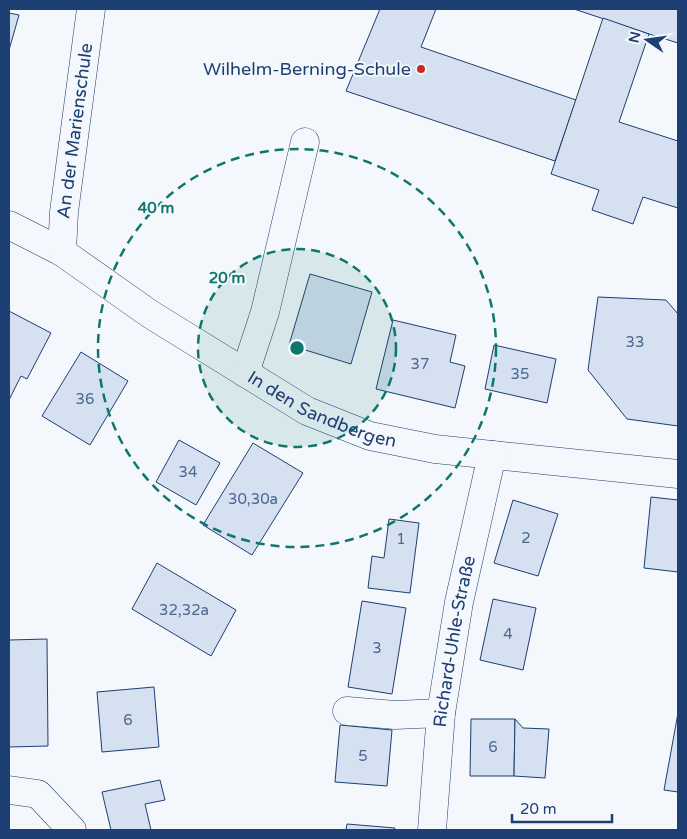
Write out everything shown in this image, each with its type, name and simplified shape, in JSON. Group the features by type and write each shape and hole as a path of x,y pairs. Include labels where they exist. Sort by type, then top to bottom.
{"street":[{"name":"An der Marienschule","path":"62,252 64,212 90,9"},
{"path":"245,373 265,312 305,142"},
{"name":"In den Sandbergen","path":"9,225 62,252 150,314 307,411 370,436 435,450 678,474"},
{"name":"Richard-Uhle-Straße","path":"432,830 440,713 459,602 492,455"},
{"path":"347,711 395,715 440,713"},
{"path":"9,790 38,794 72,830"}],"building":[{"name":"Wilhelm-Berning-Schule","path":"380,9 436,9 421,47 576,100 555,161 346,91"},
{"path":"574,9 678,9 678,43 649,34"},
{"path":"9,13 19,15 9,50"},
{"path":"603,18 649,34 619,122 678,141 678,208 643,197 633,224 592,210 599,190 551,174"},
{"path":"310,274 372,292 351,364 289,345"},
{"path":"598,297 666,300 678,314 678,426 627,419 588,370"},
{"path":"9,311 51,333 27,379 21,376 9,400"},
{"path":"393,320 456,335 450,362 465,366 455,408 376,389"},
{"path":"494,345 556,359 547,403 485,389"},
{"path":"81,352 128,381 90,445 42,416"},
{"path":"179,440 220,463 196,505 156,482"},
{"path":"253,443 303,473 252,555 203,525"},
{"path":"651,497 678,500 678,572 644,568"},
{"path":"513,500 558,514 538,576 494,563"},
{"path":"389,519 419,523 410,593 368,588 372,556 384,558"},
{"path":"157,563 236,610 211,656 132,609"},
{"path":"493,599 536,608 523,670 480,660"},
{"path":"362,601 406,608 392,694 348,687"},
{"path":"47,639 48,746 9,747 9,640"},
{"path":"154,687 159,747 102,752 97,692"},
{"path":"678,713 678,792 664,790"},
{"path":"471,719 515,719 514,776 470,776"},
{"path":"515,719 523,728 549,729 545,778 514,776"},
{"path":"340,725 392,730 387,786 335,782"},
{"path":"160,780 165,800 145,804 151,830 111,830 102,792"},
{"path":"347,824 395,828 394,830 346,830"}],"place":[{"name":"Wilhelm-Berning-Schule","path":"421,69"}]}
